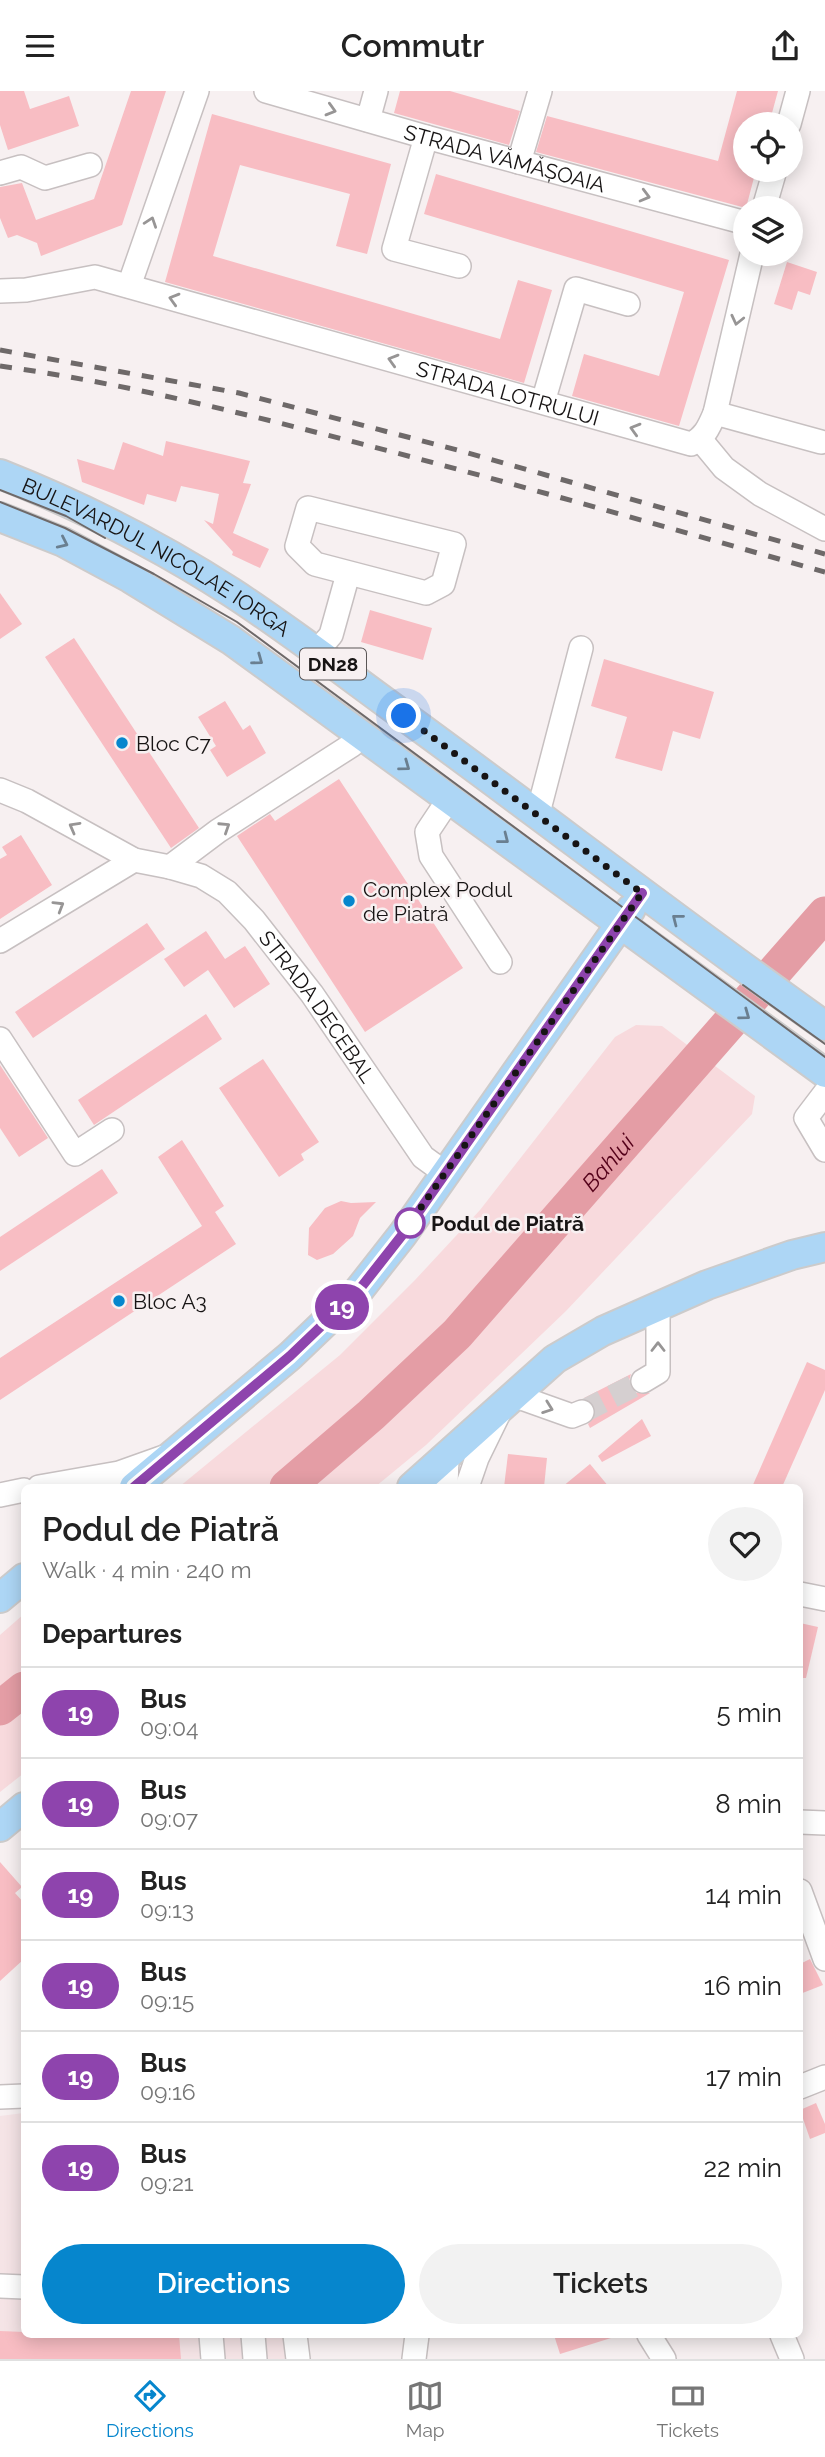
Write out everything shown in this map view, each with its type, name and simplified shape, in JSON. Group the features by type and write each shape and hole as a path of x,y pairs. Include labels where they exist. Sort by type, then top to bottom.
{"main road":[{"name":"BULEVARDUL NICOLAE IORGA","path":"0,474 67,501 164,552 232,593 538,813 712,946 825,1026"},
{"name":"BULEVARDUL NICOLAE IORGA","path":"0,517 63,542 166,599 231,640 818,1068"},
{"path":"138,1484 290,1356 359,1290 403,1234 642,893"},
{"path":"416,1484 555,1359 603,1331 658,1305 731,1276 825,1247"},
{"path":"0,1598 21,1580"},
{"path":"0,1827 21,1810"}],"street":[{"path":"129,286 197,91"},
{"name":"STRADA VĂMĂȘOAIA","path":"266,91 733,220"},
{"path":"368,120 376,91"},
{"path":"519,162 540,91"},
{"path":"792,112 798,91"},
{"path":"426,137 394,249 458,266"},
{"path":"0,173 21,167 45,178 90,165"},
{"path":"749,266 715,413 701,439 724,468 760,494 825,529"},
{"name":"STRADA LOTRULUI","path":"0,291 26,290 95,277 671,439 691,444 701,439"},
{"path":"542,402 576,289 628,304"},
{"path":"715,413 821,442"},
{"path":"308,508 454,544 443,584 426,593 348,574 315,564 297,546 308,508"},
{"path":"316,652 331,635 348,574"},
{"path":"538,813 581,648"},
{"path":"170,867 218,831 352,745 360,733"},
{"name":"STRADA DECEBAL","path":"0,790 27,801 134,860 201,876 227,892 254,920 312,994 423,1157 444,1173"},
{"path":"449,799 427,832 431,856 500,962"},
{"path":"0,941 134,860"},
{"path":"0,1039 75,1154 112,1130"},
{"path":"825,1093 806,1118 825,1150"},
{"path":"643,1381 658,1372 658,1305"},
{"path":"468,1484 477,1458 508,1400 572,1416 582,1412"},
{"path":"56,1484 119,1473 174,1454"},
{"path":"446,1484 447,1457"},
{"path":"0,1495 21,1491"},
{"path":"803,1595 825,1599"},
{"path":"803,1822 825,1823"},
{"path":"803,1899 825,1959"},
{"path":"803,2086 825,2077"},
{"path":"0,2097 21,2096"},
{"path":"0,2286 21,2287"},
{"path":"211,2338 213,2359"},
{"path":"253,2338 255,2359"},
{"path":"295,2338 298,2359"},
{"path":"415,2359 417,2338"},
{"path":"651,2338 664,2359"},
{"path":"783,2338 792,2359"}],"shaded area":[{"path":"636,1025 662,1026 755,1096 752,1114 566,1311 426,1445 379,1484 183,1484 340,1355 415,1280 480,1210 615,1037"},
{"path":"21,1617 21,1775 0,1792 0,1635"},
{"path":"21,2113 21,2338 284,2338 286,2359 0,2359 0,2116"}],"building":[{"path":"0,91 24,91 30,109 69,96 79,126 8,150 0,125"},
{"path":"131,91 166,91 122,225 41,256 37,243 17,235 8,238 0,218 0,187 22,183 36,220 94,199"},
{"path":"400,91 450,91 520,111 509,145 394,113"},
{"path":"737,91 778,91 772,112 733,112 733,182 753,182 749,196 733,196 733,205 536,152 547,116 718,161"},
{"path":"212,114 391,164 367,254 336,246 350,194 240,165 213,256 500,339 518,280 552,290 524,383 165,282"},
{"path":"436,174 729,260 679,426 572,396 584,354 659,376 684,292 424,214"},
{"path":"786,266 799,266 817,272 810,295 798,291 792,310 774,304"},
{"path":"166,441 250,461 243,483 251,484 233,533 269,549 260,568 232,555 233,552 204,520 213,524 219,494 181,486 176,502 147,494 144,505 82,482 77,459 114,470 123,442 163,456"},
{"path":"0,593 22,624 0,639"},
{"path":"370,610 432,628 423,660 361,642"},
{"name":"Bloc C7","path":"74,638 199,828 171,848 45,657"},
{"path":"604,659 714,692 700,739 673,731 662,771 615,758 627,717 591,706"},
{"path":"225,701 243,730 250,725 266,753 227,777 210,750 216,746 198,717"},
{"name":"Complex Podul de Piatră","path":"339,779 463,968 365,1032 237,836 270,814 275,821"},
{"path":"21,835 52,885 0,919 0,859 7,855 2,847"},
{"path":"147,923 165,949 33,1038 15,1012"},
{"path":"206,931 225,959 245,946 270,984 234,1008 208,970 184,987 164,959"},
{"path":"206,1014 222,1039 94,1125 78,1100"},
{"path":"263,1059 319,1142 301,1154 304,1160 279,1177 219,1088"},
{"path":"0,1065 48,1138 19,1157 0,1128"},
{"name":"Bloc A3","path":"182,1140 224,1206 215,1212 236,1244 0,1400 0,1358 202,1226 158,1157"},
{"path":"102,1169 118,1193 0,1271 0,1237"},
{"path":"341,1201 376,1202 360,1218 353,1236 333,1254 317,1260 308,1255 309,1228 325,1208"},
{"path":"807,1362 825,1370 825,1390 783,1484 753,1484"},
{"path":"631,1374 631,1389 637,1393 650,1393 590,1428 588,1424 596,1415 595,1407 591,1401 584,1398"},
{"path":"642,1419 651,1436 602,1462 598,1456"},
{"path":"508,1454 547,1458 544,1484 504,1484"},
{"path":"590,1464 607,1484 566,1484"},
{"path":"803,1624 818,1627 806,1678 803,1678"},
{"path":"0,1862 21,1886 15,1893 21,1900 21,1962 0,1981"},
{"path":"810,1959 823,1985 803,1993 803,1962"},
{"path":"816,2103 825,2124 825,2133 810,2139 803,2119 803,2109"},
{"path":"0,2331 21,2332 21,2338 179,2338 181,2359 0,2359"},
{"path":"555,2338 611,2338 560,2354"}],"waterway":[{"name":"Bahlui","path":"290,1484 371,1415 457,1334 825,914"},
{"name":"Bahlui","path":"0,1708 21,1691"}],"tunnel":[{"path":"582,1412 643,1381"}],"tram line":[{"path":"0,490 66,516 105,538"},
{"path":"0,502 65,528 154,574 237,622 825,1057"},
{"path":"743,985 825,1044"}],"railway":[{"path":"0,350 239,393 461,451 825,554"},
{"path":"0,366 138,390 275,422 481,476 825,572"}],"bus line":[{"name":"19","path":"138,1484 290,1356 359,1290 403,1234 642,893"}],"place":[{"name":"Bloc C7","path":"122,743"},
{"name":"Complex Podul de Piatră","path":"349,901"},
{"name":"Podul de Piatră","path":"410,1223"},
{"name":"Bloc A3","path":"119,1301"}],"route":[{"path":"404,716 538,813 642,893 410,1223"}]}
